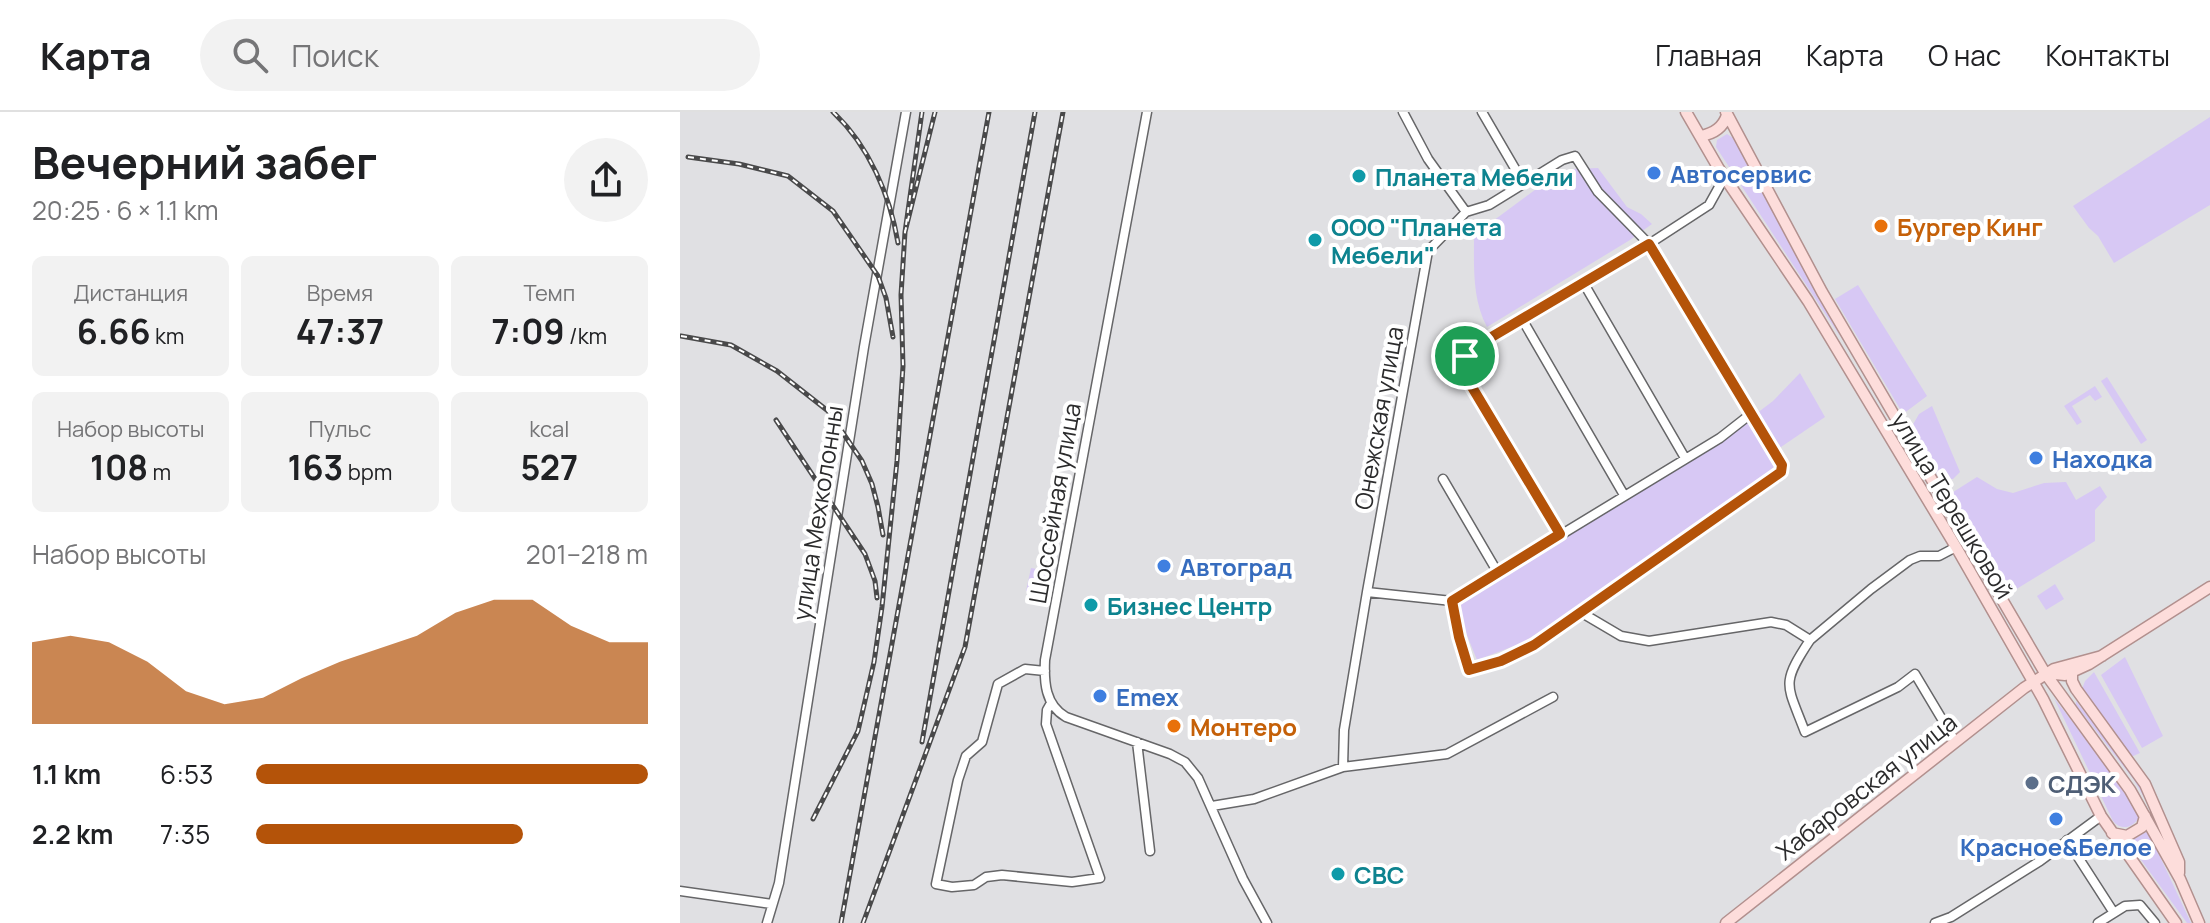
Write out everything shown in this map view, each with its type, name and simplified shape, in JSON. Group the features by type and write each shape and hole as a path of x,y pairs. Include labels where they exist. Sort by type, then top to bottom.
{"main road":[{"name":"улица Терешковой","path":"1686,112 1724,178 1808,301 1956,547 2032,682 2101,816 2176,923"},
{"name":"улица Терешковой","path":"1727,114 1822,292 2045,673 2130,790 2180,879 2199,923"},
{"path":"1700,136 1717,130 1725,123 1727,114"},
{"path":"2045,673 2056,675 2072,672 2210,587"},
{"name":"Хабаровская улица","path":"1726,923 2032,682 2063,665 2102,656"},
{"path":"2072,672 2076,689 2145,784 2179,862 2180,879"},
{"path":"2112,833 2127,836 2142,827 2145,816"}],"street":[{"name":"улица Мехколонны","path":"765,922 779,883 861,362 906,112"},
{"name":"Шоссейная улица","path":"1045,671 1025,669 998,684 982,742 966,756 958,780 936,884 952,887 974,885 986,877 1002,875 1072,882 1100,878 1046,724 1051,703 1047,695 1045,671 1147,112"},
{"path":"1403,112 1428,159 1466,212"},
{"path":"1482,112 1524,184"},
{"name":"Онежская улица","path":"1343,767 1344,730 1428,251 1466,212 1489,205 1562,160 1575,156 1598,192 1649,244"},
{"path":"1560,534 1460,367 1465,356 1478,345 1709,205 1724,178"},
{"path":"1452,601 1469,670 1501,661 1534,645 1582,613 1781,472 1782,465 1752,413 1649,244"},
{"path":"1583,282 1685,458"},
{"path":"1522,319 1624,495"},
{"path":"1367,592 1452,601 1720,438 1752,413"},
{"path":"1443,479 1498,573"},
{"path":"1955,741 1915,674 1898,687 1805,732 1787,685 1793,664 1810,640 1871,589 1910,560 1920,556 1939,556 1956,547"},
{"path":"1582,613 1621,636 1649,641 1771,622 1786,625 1810,640"},
{"path":"1212,806 1254,799 1343,767 1447,754 1553,697"},
{"path":"1051,703 1066,717 1185,762 1198,778 1243,879 1267,923"},
{"path":"1137,742 1150,851"},
{"path":"1935,923 1951,917 2040,861 2101,816"},
{"path":"2067,840 2114,913"},
{"path":"680,891 772,904"},
{"path":"2098,923 2125,906 2140,905 2155,923"}],"shaded area":[{"path":"2210,117 2210,205 2114,263 2098,236 2073,206"},
{"path":"1727,134 1733,138 1841,338 1716,147 1717,140"},
{"path":"1598,168 1627,207 1652,224 1487,327 1476,294 1474,235 1547,181 1571,169"},
{"path":"1858,285 1927,396 1903,414 1835,299"},
{"path":"1800,373 1825,417 1781,447 1776,470 1600,593 1522,643 1477,660 1456,608 1732,432 1773,401"},
{"path":"2107,377 2147,440 2141,444 2101,381"},
{"path":"2095,386 2102,397 2095,401 2090,395 2072,406 2082,422 2077,425 2064,406"},
{"path":"1932,406 1960,472 1953,479 1940,479 1911,428 1919,414"},
{"path":"1977,477 1997,489 2013,493 2044,483 2066,482 2076,500 2100,486 2107,497 2095,510 2095,541 2010,593 1950,494"},
{"path":"1031,568 1048,571 1042,594 1026,591"},
{"path":"2055,584 2064,599 2046,610 2037,596"},
{"path":"2125,657 2163,736 2142,748 2101,675"},
{"path":"2094,672 2140,753 2131,757 2087,700 2082,689"},
{"path":"2054,698 2128,793 2140,815 2132,825 2124,827 2113,821"},
{"path":"2076,701 2137,777 2155,817 2134,780"},
{"path":"2148,831 2191,923 2187,923 2128,842"}],"railway":[{"path":"833,112 857,140 876,172 890,207 898,243"},
{"path":"922,112 905,232 935,112"},
{"path":"841,923 989,112"},
{"path":"922,742 1035,112"},
{"path":"863,923 965,647 1063,112"},
{"path":"688,157 739,164 788,176 833,211 878,276 886,298 893,337"},
{"path":"813,819 858,731 874,662 897,461 903,366 901,295 905,232"},
{"path":"681,336 731,345 777,371 828,411 862,461 872,484 883,535"},
{"path":"776,420 865,554 875,581 877,598"}],"place":[{"name":"Автосервис","path":"1654,173"},
{"name":"Планета Мебели","path":"1359,176"},
{"name":"Бургер Кинг","path":"1881,226"},
{"name":"ООО \"Планета Мебели\"","path":"1315,240"},
{"name":"Находка","path":"2036,458"},
{"name":"Автоград","path":"1164,566"},
{"name":"Бизнес Центр","path":"1091,605"},
{"name":"Emex","path":"1100,696"},
{"name":"Монтеро","path":"1174,726"},
{"name":"СДЭК","path":"2032,783"},
{"name":"Красное&Белое","path":"2056,819"},
{"name":"СВС","path":"1338,874"}],"route":[{"path":"1649,244 1752,413 1782,465 1781,472 1534,645 1501,661 1469,670 1452,601 1560,534 1460,367 1465,356 1478,345 1649,244"}]}
